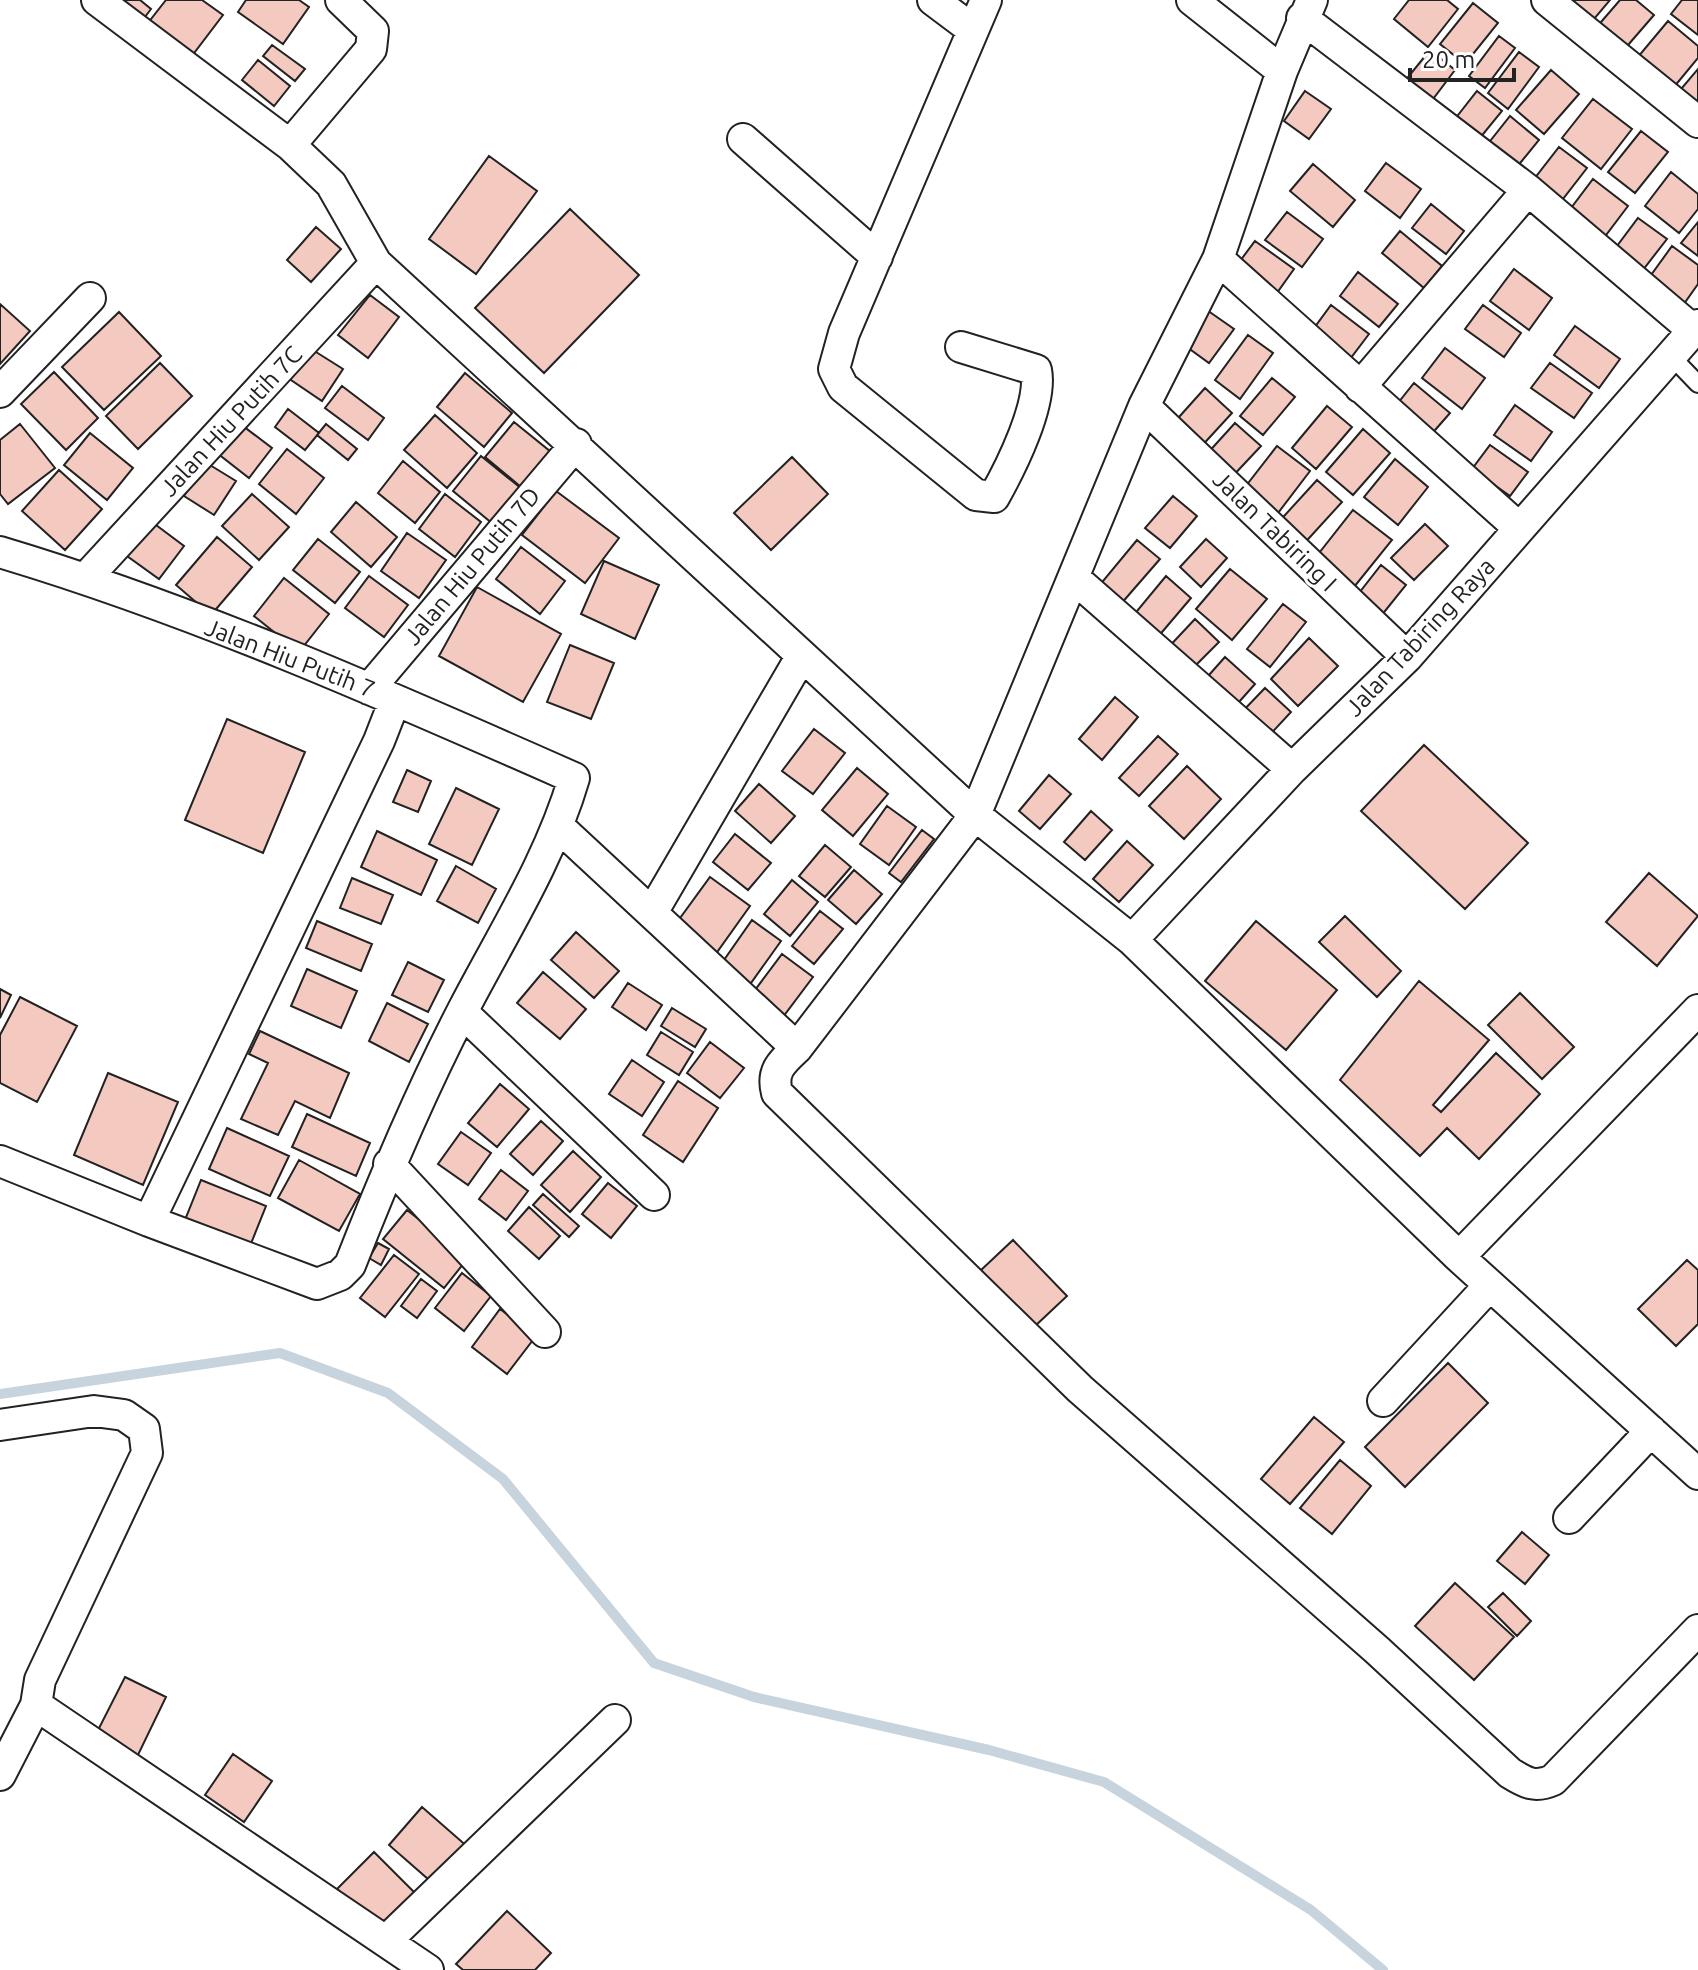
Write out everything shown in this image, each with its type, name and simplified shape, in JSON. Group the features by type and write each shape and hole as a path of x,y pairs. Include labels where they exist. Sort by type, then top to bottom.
{"street":[{"path":"97,0 290,145 331,184 376,263 576,444 801,657 975,815 1132,940 1459,1257 1698,1474"},
{"path":"290,145 371,49 373,31 341,0"},
{"path":"933,0 973,30"},
{"path":"961,347 1036,370 1039,386 1008,472 994,497 976,495 843,387 834,369 844,333 986,0"},
{"path":"1192,0 1282,71"},
{"path":"1547,0 1698,122"},
{"path":"1696,327 1307,9 1282,71 1218,259 1144,406 975,815 797,1048 779,1064 773,1080 777,1093 1080,1389 1519,1779 1540,1786 1553,1780 1698,1630"},
{"path":"743,139 877,257"},
{"path":"1360,387 1528,190"},
{"path":"1218,259 1519,528"},
{"name":"Jalan Hiu Putih 7C","path":"86,578 376,263"},
{"path":"0,392 90,298"},
{"name":"Jalan Tabiring Raya","path":"1132,940 1292,769 1407,657 1696,327"},
{"name":"Jalan Tabiring I","path":"1144,406 1407,657"},
{"name":"Jalan Hiu Putih 7D","path":"149,1221 365,770 382,694 576,444"},
{"name":"Jalan Hiu Putih 7","path":"0,552 86,578 382,694 574,778 559,827"},
{"path":"1074,578 1292,769"},
{"path":"653,911 801,657"},
{"path":"0,1161 317,1284 340,1275 350,1265 389,1164 462,1012 559,827 653,911 797,1048"},
{"path":"1459,1257 1698,1010"},
{"path":"462,1012 654,1195"},
{"path":"389,1164 545,1332"},
{"path":"1383,1401 1490,1285"},
{"path":"0,1425 94,1411 124,1415 144,1429 147,1453 40,1680 36,1705 0,1775"},
{"path":"1569,1518 1651,1431"},
{"path":"36,1705 428,1970"},
{"path":"386,1941 615,1720"}],"lane":[{"path":"1671,356 1698,384"}],"building":[{"path":"107,0 140,0 151,9 138,26"},
{"path":"166,0 202,0 223,15 188,61 144,28"},
{"path":"246,0 299,0 309,7 283,44 238,12"},
{"path":"1409,0 1447,0 1458,9 1428,47 1394,19"},
{"path":"1570,0 1610,0 1589,25"},
{"path":"1620,0 1636,0 1654,15 1622,52 1595,29"},
{"path":"1682,0 1698,0 1698,35 1671,14"},
{"path":"1473,3 1498,23 1465,64 1440,44"},
{"path":"1668,21 1698,46 1698,58 1669,93 1632,64"},
{"path":"1499,36 1515,48 1485,88 1469,76"},
{"path":"272,45 305,69 295,81 263,56"},
{"path":"1430,50 1455,70 1430,103 1404,82"},
{"path":"1519,52 1539,67 1508,109 1488,93"},
{"path":"258,60 290,86 274,106 242,80"},
{"path":"1698,69 1698,114 1676,95"},
{"path":"1551,70 1579,94 1544,134 1516,110"},
{"path":"1305,91 1331,109 1309,139 1284,121"},
{"path":"1477,91 1502,111 1475,144 1451,124"},
{"path":"1593,99 1632,129 1601,169 1562,138"},
{"path":"1510,116 1539,140 1512,173 1483,150"},
{"path":"1641,131 1668,152 1635,193 1608,172"},
{"path":"1559,147 1587,168 1559,204 1531,183"},
{"path":"489,156 537,191 476,274 429,239"},
{"path":"1386,163 1421,189 1400,218 1365,191"},
{"path":"1313,164 1355,200 1333,227 1290,191"},
{"path":"1671,172 1698,194 1698,209 1679,233 1645,206"},
{"path":"1593,179 1628,206 1600,243 1565,216"},
{"path":"1431,204 1464,231 1446,254 1412,228"},
{"path":"570,209 639,275 544,373 475,308"},
{"path":"1287,212 1323,239 1302,267 1265,240"},
{"path":"1638,218 1667,239 1639,275 1611,254"},
{"path":"1698,222 1698,256 1681,243"},
{"path":"316,227 341,249 311,282 287,260"},
{"path":"1400,231 1442,266 1424,288 1382,253"},
{"path":"1255,241 1294,269 1274,297 1234,269"},
{"path":"1672,246 1698,265 1698,284 1681,308 1646,282"},
{"path":"1514,269 1552,298 1529,330 1490,301"},
{"path":"1358,272 1398,304 1379,327 1340,296"},
{"path":"370,295 399,317 368,358 338,335"},
{"path":"0,304 30,331 0,364"},
{"path":"1331,305 1369,334 1347,363 1309,335"},
{"path":"1483,305 1521,333 1504,357 1465,329"},
{"path":"1204,308 1234,329 1209,363 1180,342"},
{"path":"119,312 161,356 104,410 62,367"},
{"path":"1575,326 1620,359 1599,388 1554,355"},
{"path":"1248,335 1273,353 1240,399 1215,380"},
{"path":"308,347 343,369 322,401 288,378"},
{"path":"1445,348 1485,378 1462,409 1422,378"},
{"path":"160,363 192,396 138,449 106,416"},
{"path":"1550,363 1592,393 1574,418 1531,388"},
{"path":"54,372 98,418 66,450 21,404"},
{"path":"465,373 512,413 484,447 437,407"},
{"path":"1272,378 1295,397 1263,435 1240,416"},
{"path":"1414,383 1450,413 1429,437 1394,408"},
{"path":"342,386 384,418 368,440 325,408"},
{"path":"1205,388 1232,413 1198,450 1171,426"},
{"path":"1515,405 1552,432 1531,461 1494,435"},
{"path":"1327,406 1352,427 1316,469 1292,448"},
{"path":"288,409 319,433 305,450 275,427"},
{"path":"435,415 477,453 447,488 404,450"},
{"path":"514,422 551,452 521,487 485,457"},
{"path":"239,423 272,448 249,478 217,453"},
{"path":"1235,423 1261,446 1230,479 1205,456"},
{"path":"20,424 55,468 8,504 0,494 0,440"},
{"path":"326,424 357,449 348,460 317,435"},
{"path":"1363,429 1390,453 1353,495 1326,472"},
{"path":"90,433 133,468 107,500 64,465"},
{"path":"1490,445 1528,472 1510,496 1472,469"},
{"path":"1277,446 1310,471 1275,517 1242,491"},
{"path":"287,449 324,478 296,514 259,484"},
{"path":"481,456 522,489 493,524 453,491"},
{"path":"792,457 828,494 771,550 734,513"},
{"path":"1395,459 1428,487 1398,525 1364,497"},
{"path":"403,461 440,492 415,523 378,493"},
{"path":"205,462 236,481 214,515 184,496"},
{"path":"59,470 102,509 65,550 22,511"},
{"path":"1317,480 1342,502 1300,548 1275,526"},
{"path":"556,491 619,538 585,583 522,535"},
{"path":"252,494 289,527 259,560 222,526"},
{"path":"445,494 481,522 455,557 419,529"},
{"path":"1173,496 1197,516 1170,548 1145,528"},
{"path":"356,502 397,537 371,567 331,532"},
{"path":"1353,510 1392,540 1350,592 1312,562"},
{"path":"152,522 184,546 159,579 127,556"},
{"path":"1425,524 1448,546 1414,580 1391,558"},
{"path":"407,533 446,560 419,598 381,571"},
{"path":"217,537 252,567 211,615 176,585"},
{"path":"318,539 360,572 335,603 293,570"},
{"path":"1206,539 1227,558 1201,587 1180,567"},
{"path":"1137,540 1160,559 1120,605 1098,587"},
{"path":"521,547 565,581 540,614 496,579"},
{"path":"604,561 659,585 635,639 581,614"},
{"path":"1381,565 1406,585 1377,621 1352,602"},
{"path":"1230,569 1267,599 1232,640 1196,609"},
{"path":"369,576 408,605 384,637 345,608"},
{"path":"1166,576 1191,598 1157,638 1132,617"},
{"path":"284,578 329,614 299,652 254,616"},
{"path":"477,587 561,634 523,702 439,656"},
{"path":"1283,604 1306,622 1270,667 1247,649"},
{"path":"1195,619 1219,642 1187,674 1164,652"},
{"path":"1309,638 1338,666 1298,706 1271,679"},
{"path":"570,645 614,663 591,719 547,702"},
{"path":"1225,657 1255,684 1231,711 1201,684"},
{"path":"1265,688 1291,712 1265,740 1239,715"},
{"path":"1115,697 1138,717 1102,760 1079,739"},
{"path":"227,719 305,752 263,853 185,820"},
{"path":"814,729 845,753 813,794 782,771"},
{"path":"1158,736 1178,754 1139,796 1119,778"},
{"path":"1424,745 1528,843 1465,909 1361,811"},
{"path":"1187,766 1221,799 1184,839 1149,806"},
{"path":"857,768 888,794 853,836 822,810"},
{"path":"407,770 431,781 418,812 393,802"},
{"path":"1049,775 1071,794 1040,829 1019,811"},
{"path":"759,784 795,816 771,843 735,811"},
{"path":"456,788 499,809 472,865 429,844"},
{"path":"887,806 916,827 889,865 860,844"},
{"path":"1091,811 1112,830 1085,860 1064,842"},
{"path":"922,830 934,839 901,882 889,873"},
{"path":"377,831 437,860 421,895 361,867"},
{"path":"735,834 771,863 748,890 713,862"},
{"path":"1127,841 1153,865 1119,902 1093,879"},
{"path":"825,845 851,867 825,897 799,876"},
{"path":"456,866 496,889 478,923 437,901"},
{"path":"854,870 882,894 856,924 828,900"},
{"path":"1649,873 1698,916 1657,966 1606,922"},
{"path":"710,877 750,906 715,955 675,925"},
{"path":"352,878 393,895 381,924 340,908"},
{"path":"792,880 818,902 790,936 764,914"},
{"path":"820,911 843,929 814,964 792,946"},
{"path":"1345,916 1401,971 1377,997 1319,942"},
{"path":"752,920 781,941 746,990 717,970"},
{"path":"317,921 372,944 361,971 306,948"},
{"path":"1256,921 1337,990 1286,1050 1205,981"},
{"path":"576,932 619,971 594,998 551,960"},
{"path":"782,954 813,977 780,1021 749,998"},
{"path":"408,962 444,980 428,1012 392,995"},
{"path":"307,969 357,991 341,1028 291,1006"},
{"path":"543,972 586,1009 560,1039 517,1003"},
{"path":"1419,981 1489,1040 1433,1105 1441,1112 1496,1053 1540,1094 1479,1159 1447,1128 1420,1156 1340,1080"},
{"path":"628,983 662,1005 646,1030 612,1007"},
{"path":"0,989 11,995 0,1018"},
{"path":"1520,993 1574,1047 1542,1079 1488,1025"},
{"path":"20,997 77,1026 37,1102 0,1083 0,1035"},
{"path":"387,1003 428,1024 409,1062 369,1041"},
{"path":"672,1008 706,1029 695,1047 661,1026"},
{"path":"260,1031 349,1073 330,1118 295,1101 278,1135 241,1119 268,1063 249,1054"},
{"path":"661,1032 693,1052 679,1075 647,1055"},
{"path":"710,1042 744,1068 720,1098 687,1073"},
{"path":"632,1060 664,1082 642,1116 609,1094"},
{"path":"108,1073 178,1102 143,1185 74,1155"},
{"path":"678,1081 718,1108 683,1162 643,1135"},
{"path":"500,1084 529,1109 497,1147 468,1123"},
{"path":"307,1114 370,1143 356,1176 292,1147"},
{"path":"541,1121 563,1141 533,1175 510,1154"},
{"path":"227,1128 289,1156 270,1196 209,1169"},
{"path":"461,1132 491,1153 468,1185 438,1164"},
{"path":"573,1151 601,1177 570,1212 541,1185"},
{"path":"299,1160 360,1194 339,1231 278,1198"},
{"path":"501,1170 528,1191 506,1220 479,1199"},
{"path":"201,1180 266,1206 248,1251 183,1225"},
{"path":"608,1183 637,1206 611,1238 582,1214"},
{"path":"543,1194 579,1226 569,1237 533,1205"},
{"path":"529,1207 560,1236 539,1259 508,1231"},
{"path":"407,1210 468,1258 444,1288 383,1239"},
{"path":"1013,1240 1067,1296 1034,1327 980,1271"},
{"path":"378,1243 389,1249 381,1265 369,1258"},
{"path":"394,1255 419,1274 385,1317 360,1298"},
{"path":"1687,1260 1698,1270 1698,1324 1676,1346 1638,1309"},
{"path":"462,1273 491,1296 464,1331 435,1308"},
{"path":"421,1279 437,1291 417,1318 401,1306"},
{"path":"500,1309 536,1336 507,1374 472,1347"},
{"path":"1448,1363 1488,1403 1405,1487 1365,1447"},
{"path":"1314,1417 1344,1442 1290,1504 1261,1479"},
{"path":"1340,1460 1371,1486 1332,1534 1300,1508"},
{"path":"1522,1532 1549,1555 1525,1584 1497,1561"},
{"path":"1455,1583 1514,1637 1474,1680 1415,1626"},
{"path":"1503,1593 1531,1621 1517,1636 1488,1607"},
{"path":"125,1677 166,1697 137,1757 95,1736"},
{"path":"233,1754 272,1781 244,1822 205,1795"},
{"path":"422,1807 469,1848 436,1886 389,1845"},
{"path":"374,1852 416,1894 380,1930 337,1889"},
{"path":"507,1911 551,1953 535,1970 463,1970 456,1964"}],"waterway":[{"path":"0,1394 280,1353 388,1393 503,1479 654,1663 754,1697 989,1750 1104,1782 1311,1910 1383,1970"}]}
